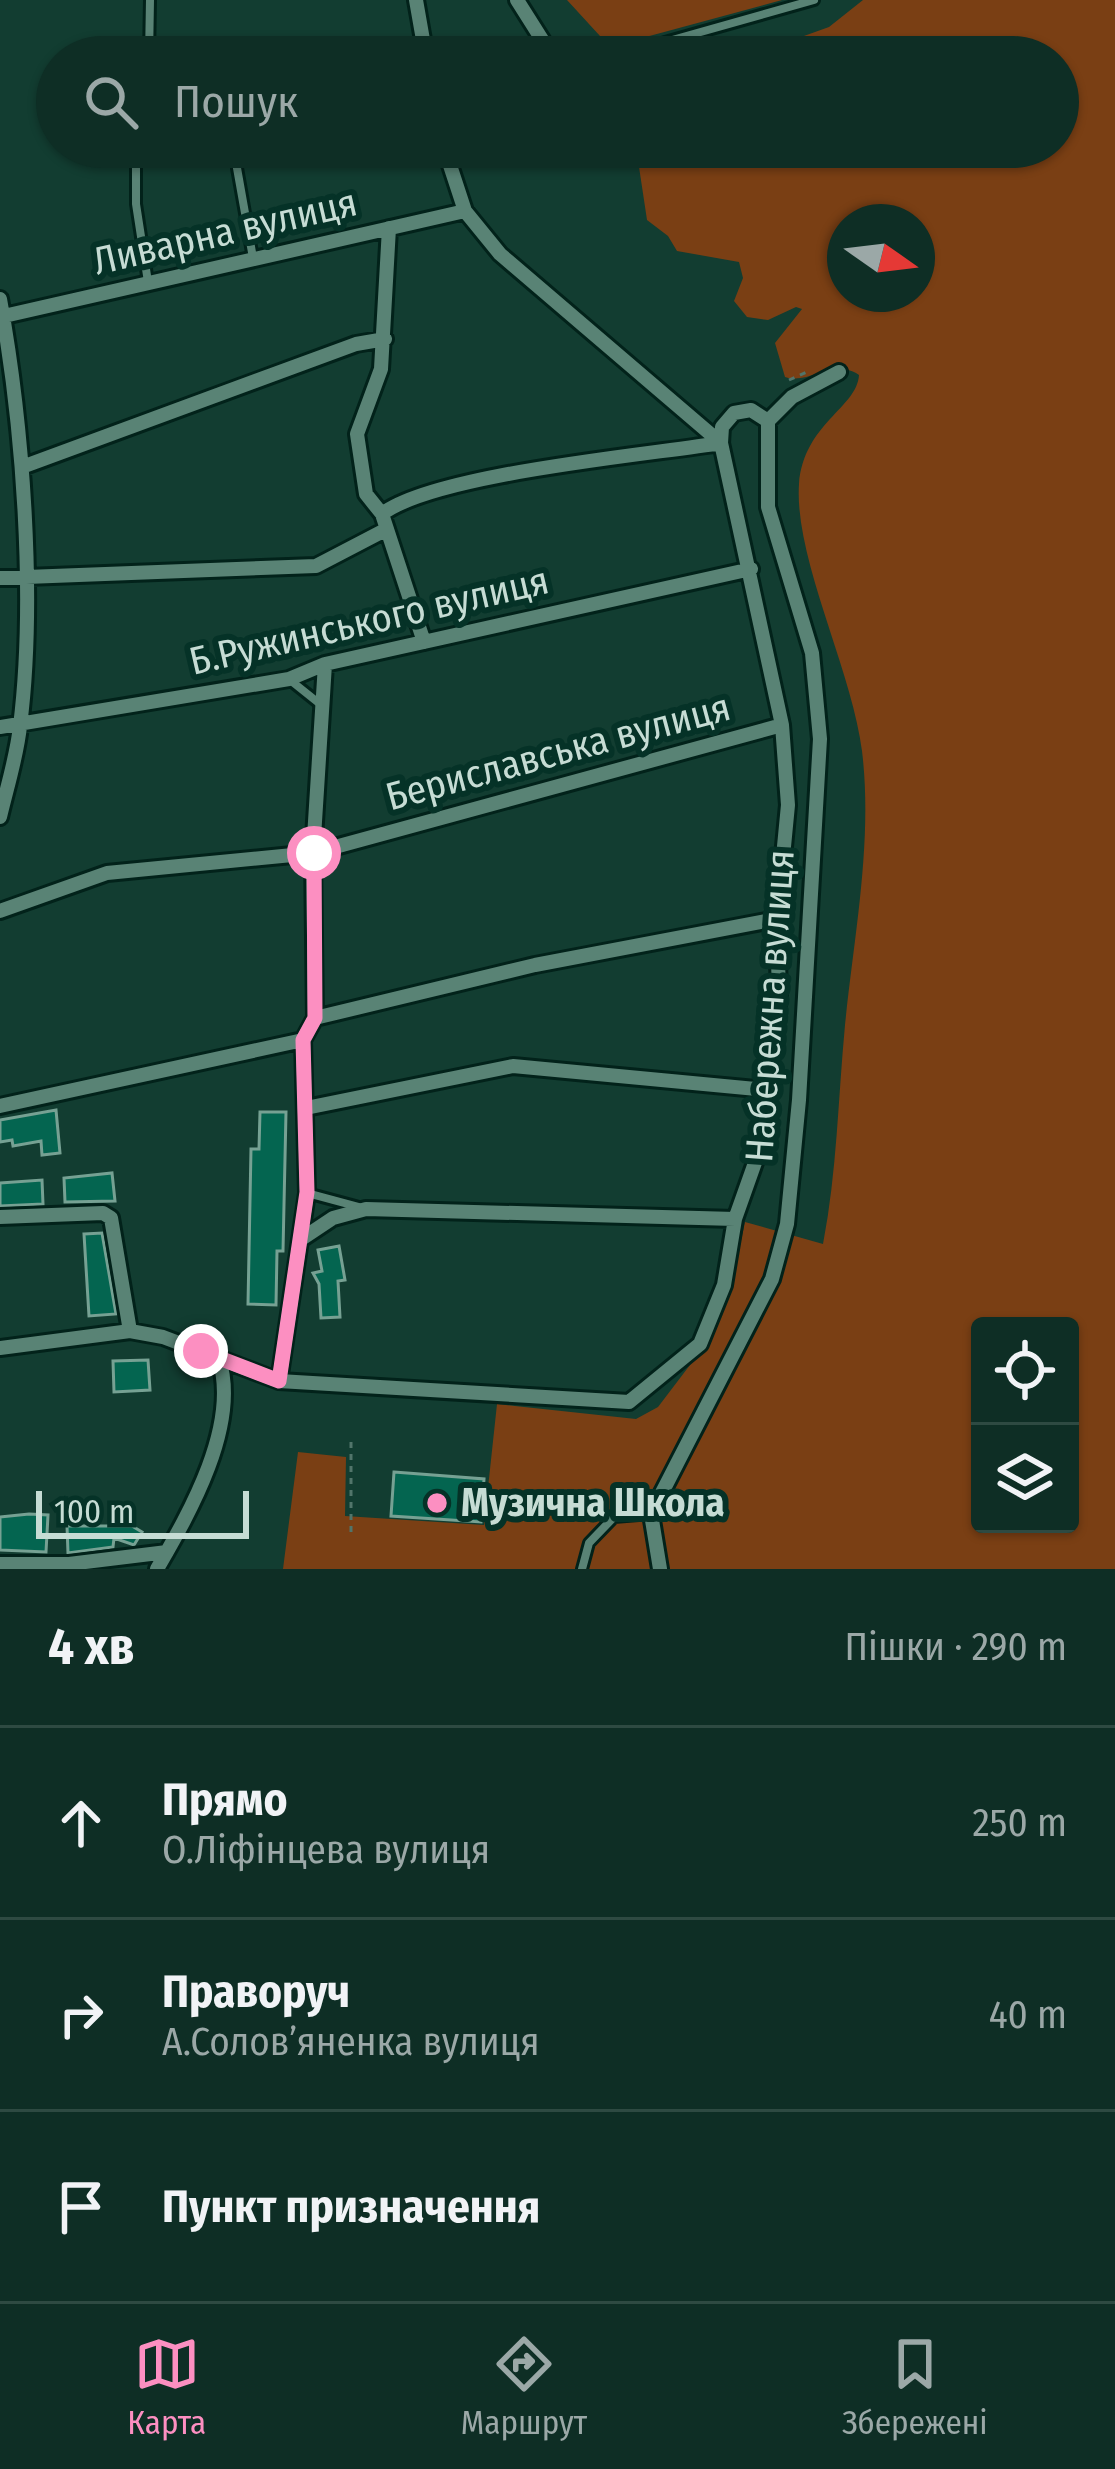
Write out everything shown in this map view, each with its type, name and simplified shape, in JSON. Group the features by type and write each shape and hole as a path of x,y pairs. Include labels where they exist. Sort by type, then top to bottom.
{"street":[{"path":"416,0 422,36"},
{"path":"518,0 540,36"},
{"path":"451,168 464,211 500,254 721,442"},
{"name":"Ливарна вулиця","path":"2,317 464,211"},
{"path":"389,228 386,339 377,382 357,434 365,494 385,521 424,642"},
{"path":"0,299 22,467 24,577 20,726 0,817"},
{"path":"22,467 356,344 386,339"},
{"path":"0,1348 130,1331 279,1381 629,1402 700,1344 724,1285 735,1219 758,1157 779,998 778,919 788,805 782,725 721,442 722,427 734,413 751,410 768,421 792,397 838,372"},
{"name":"Набережна вулиця","path":"651,1514 772,1279 787,1224 820,739 812,653 768,507 768,421"},
{"path":"0,578 316,566 385,521 402,499 463,484 721,442"},
{"name":"Б.Ружинського вулиця","path":"0,727 289,679 325,664 751,569"},
{"path":"279,1381 307,1192 303,1040 315,1018 314,853 325,664"},
{"name":"Бериславська вулиця","path":"0,911 107,873 314,853 782,725"},
{"path":"315,1018 535,965 778,919"},
{"path":"0,1106 303,1040"},
{"path":"306,1108 513,1066 767,1090"},
{"path":"303,1238 333,1218 366,1209 735,1219"},
{"path":"0,1216 103,1213 111,1218 130,1331"},
{"path":"157,1569 183,1525 225,1411 219,1359"},
{"path":"651,1514 660,1569"},
{"path":"0,1564 17,1567 167,1552"}],"lane":[{"path":"149,36 150,0"},
{"path":"686,36 814,0"},
{"path":"136,168 136,204 148,284"},
{"path":"237,168 254,260"},
{"path":"289,679 322,706"},
{"path":"307,1192 366,1209"},
{"path":"581,1569 589,1543 614,1516 651,1514"}],"path":[{"path":"351,1442 351,1534"}],"shaded area":[{"path":"567,0 782,0 649,36 600,36"},
{"path":"863,0 1115,0 1115,1569 283,1569 298,1452 346,1457 345,1516 484,1525 497,1404 636,1419 658,1407 709,1340 731,1286 745,1222 823,1244 861,888 865,785 856,719 805,546 799,484 810,446 856,387 859,375 840,369 804,378 785,377 775,343 802,309 796,307 768,320 747,317 734,301 743,278 739,262 677,251 668,236 647,220 639,168 1079,168 1079,36 804,36 829,27"}],"building":[{"path":"56,1110 60,1153 42,1155 41,1141 13,1146 12,1140 0,1142 0,1120"},
{"path":"260,1112 286,1112 283,1251 277,1251 276,1305 248,1304 251,1149 259,1149"},
{"path":"112,1173 115,1201 65,1202 64,1178"},
{"path":"42,1180 43,1204 0,1206 0,1183"},
{"path":"102,1233 116,1314 89,1316 84,1234"},
{"path":"339,1246 345,1280 338,1281 340,1317 321,1318 319,1284 313,1273 322,1271 318,1250"},
{"path":"148,1360 150,1390 114,1392 113,1361"},
{"name":"Музична Школа","path":"394,1472 484,1479 481,1522 391,1516"},
{"path":"48,1515 46,1552 0,1550 0,1517"},
{"path":"67,1526 132,1526 142,1532 134,1545 114,1538 113,1547 68,1553"}],"place":[{"name":"Музична Школа","path":"437,1503"}],"route":[{"path":"201,1351 279,1381 307,1192 303,1040 315,1018 314,853"}]}
